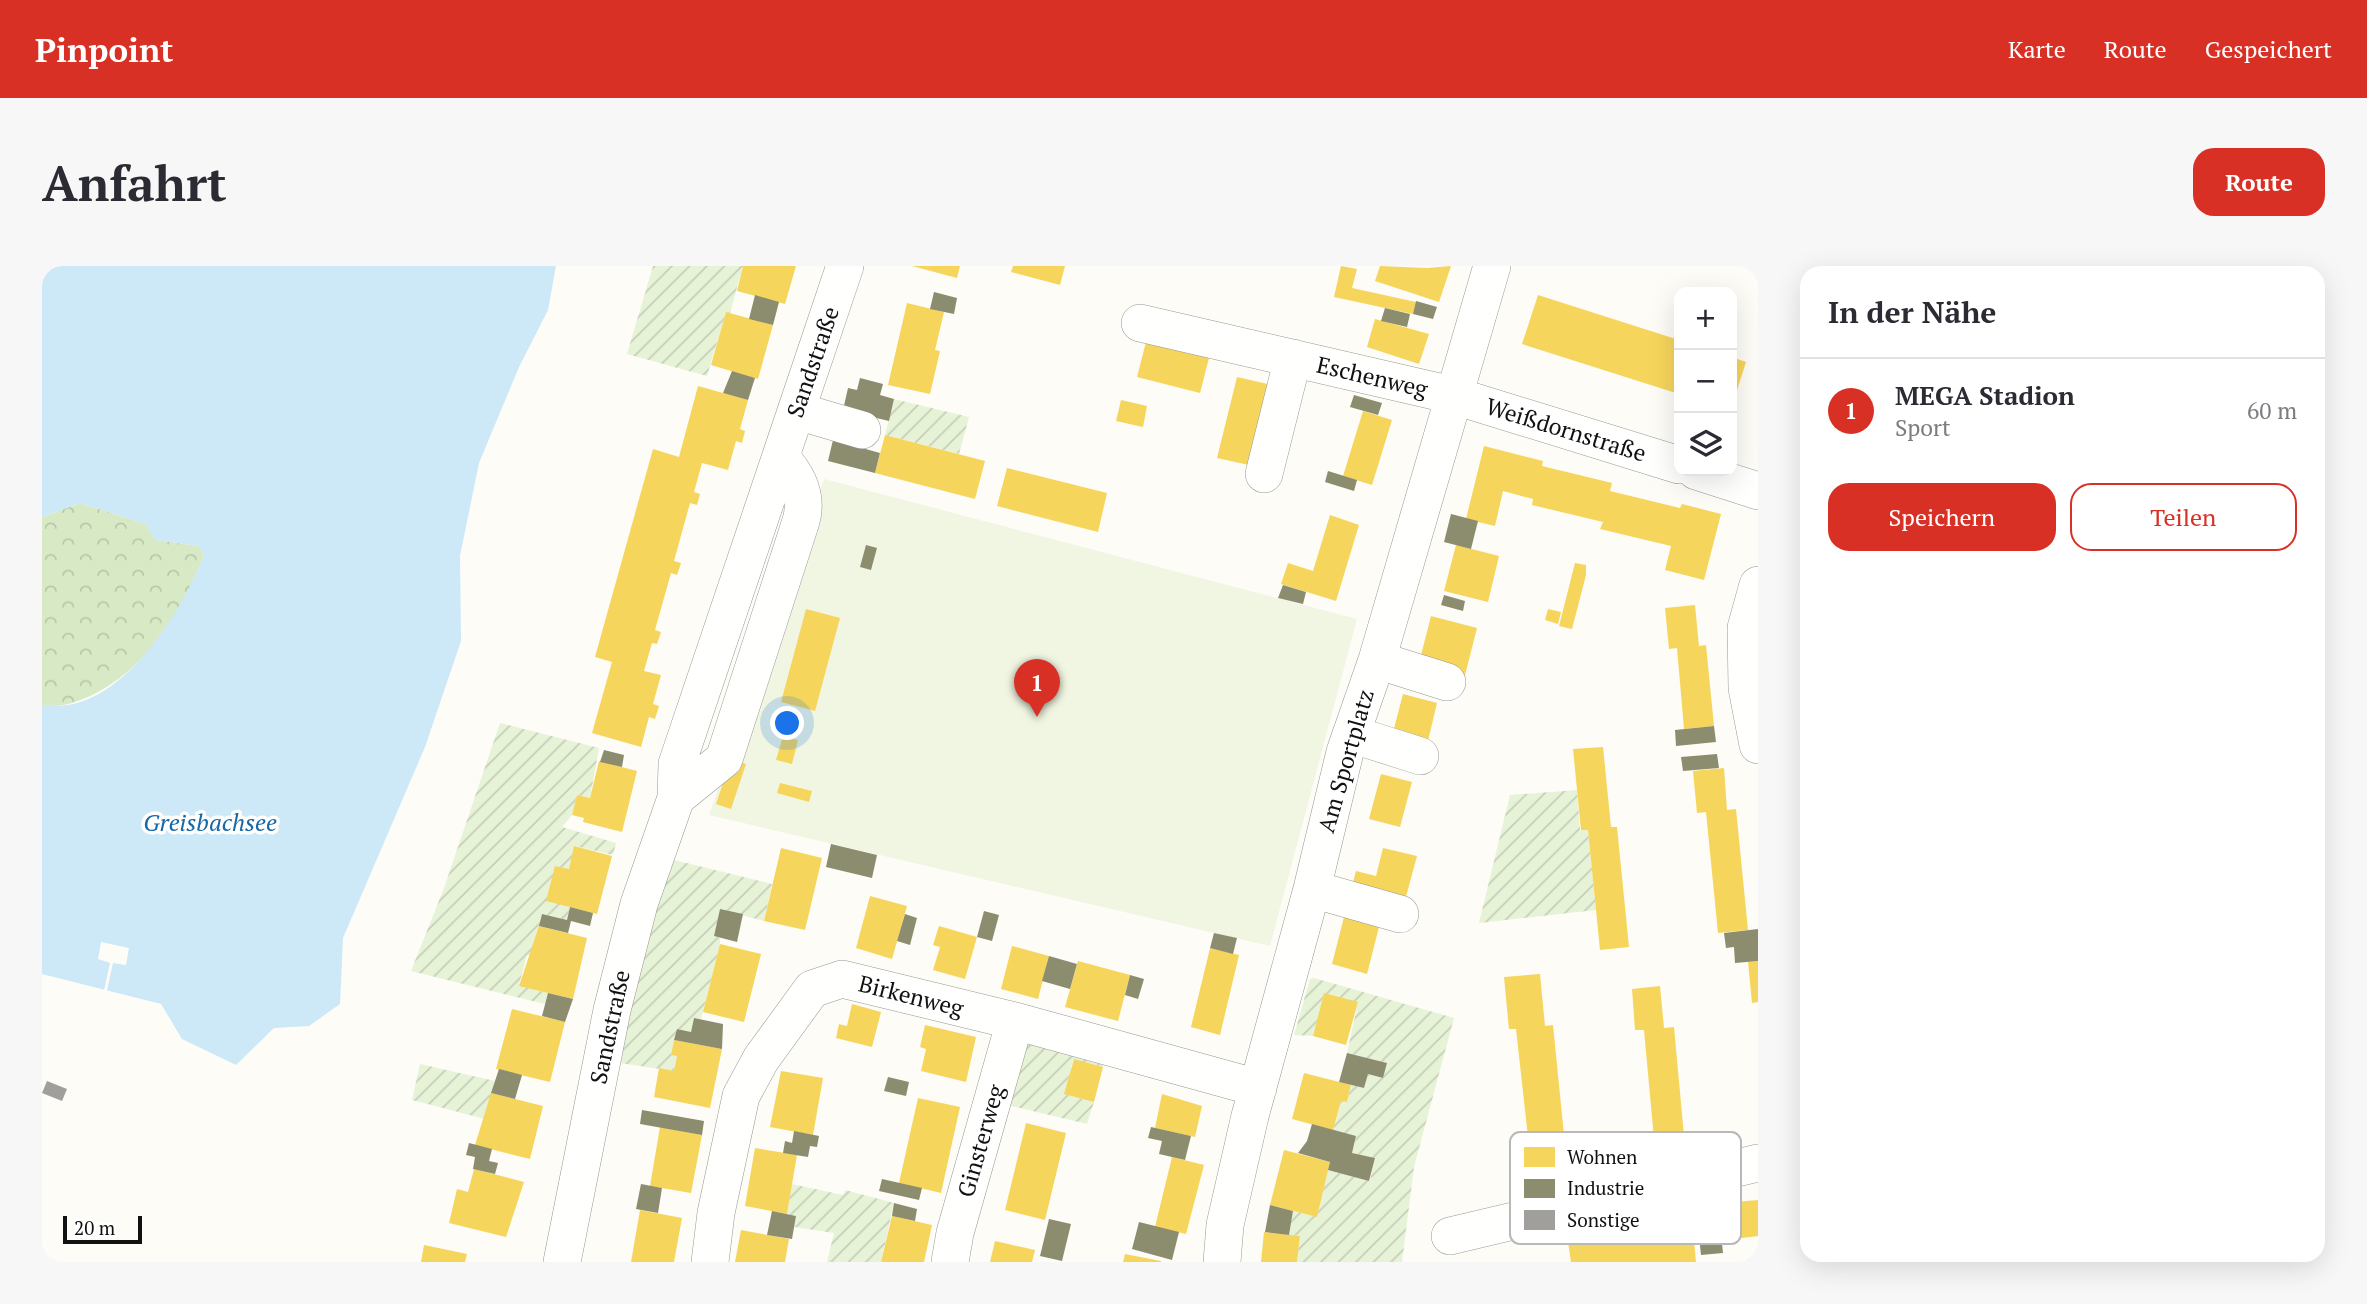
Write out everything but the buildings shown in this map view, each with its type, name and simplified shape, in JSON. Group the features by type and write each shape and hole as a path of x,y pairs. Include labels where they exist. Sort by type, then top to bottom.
{"street":[{"name":"Sandstraße","path":"562,1262 612,1010 639,904 676,798 677,764 845,266"},
{"name":"Am Sportplatz","path":"1222,1262 1226,1225 1258,1088 1348,743 1377,660 1452,395 1492,266"},
{"name":"Eschenweg","path":"1140,323 1452,395"},
{"name":"Eschenweg","path":"1264,474 1293,358"},
{"name":"Weißdornstraße","path":"1452,395 1674,464"},
{"path":"797,411 862,430"},
{"path":"1712,476 1758,491"},
{"path":"1758,585 1746,628 1747,688 1758,745"},
{"path":"1377,660 1447,682"},
{"path":"1348,743 1417,764"},
{"path":"1312,889 1400,914"},
{"name":"Birkenweg","path":"710,1262 716,1213 740,1096 761,1059 812,989 842,979 1015,1021 1258,1088"},
{"name":"Ginsterweg","path":"950,1262 955,1233 1015,1021"},
{"path":"1450,1236 1510,1222"}],"green space":[{"path":"653,266 743,266 730,313 726,313 707,376 627,354"},
{"path":"894,399 969,417 959,454 885,435"},
{"path":"824,479 1357,619 1270,946 709,815"},
{"path":"80,503 146,524 156,540 199,546 204,556 172,619 144,656 127,672 88,697 60,706 42,705 42,517"},
{"path":"500,723 599,748 590,798 577,795 572,815 562,827 616,843 613,855 575,846 569,869 555,866 570,907 567,920 542,914 532,956 527,955 519,985 548,993 545,1004 411,971 444,888"},
{"path":"1577,790 1580,830 1588,830 1596,910 1479,923 1510,795"},
{"path":"666,858 772,884 764,921 720,909 714,936 720,938 720,944 701,1019 694,1018 691,1032 677,1029 671,1054 677,1056 674,1071 613,1062"},
{"path":"1310,979 1454,1018 1414,1167 1402,1262 1297,1262 1300,1236 1289,1235 1293,1211 1317,1216 1328,1170 1370,1181 1375,1158 1352,1153 1356,1137 1333,1130 1341,1101 1347,1102 1351,1085 1364,1088 1368,1074 1383,1078 1387,1063 1347,1053 1358,1003 1324,994 1313,1036 1294,1035"},
{"path":"1035,1039 1106,1057 1103,1067 1073,1060 1065,1094 1094,1102 1087,1124 1003,1104 1021,1049"},
{"path":"420,1064 495,1081 485,1119 412,1100"},
{"path":"792,1184 843,1195 845,1190 894,1203 881,1262 827,1262 834,1233 794,1227 796,1216 787,1214"}],"water":[{"name":"Greisbachsee","path":"42,266 556,266 548,310 519,367 479,463 460,556 461,641 425,747 343,938 340,1004 309,1026 274,1028 236,1065 182,1039 161,1004 42,974 42,705 70,705 96,696 120,679 142,658 162,632 179,606 204,556 199,546 155,540 146,524 80,503 42,517"}],"pier":[{"path":"101,942 129,948 126,965 113,963 106,995 103,995 110,963 98,959"}],"place":[{"name":"MEGA Stadion","path":"1037,717"}]}
